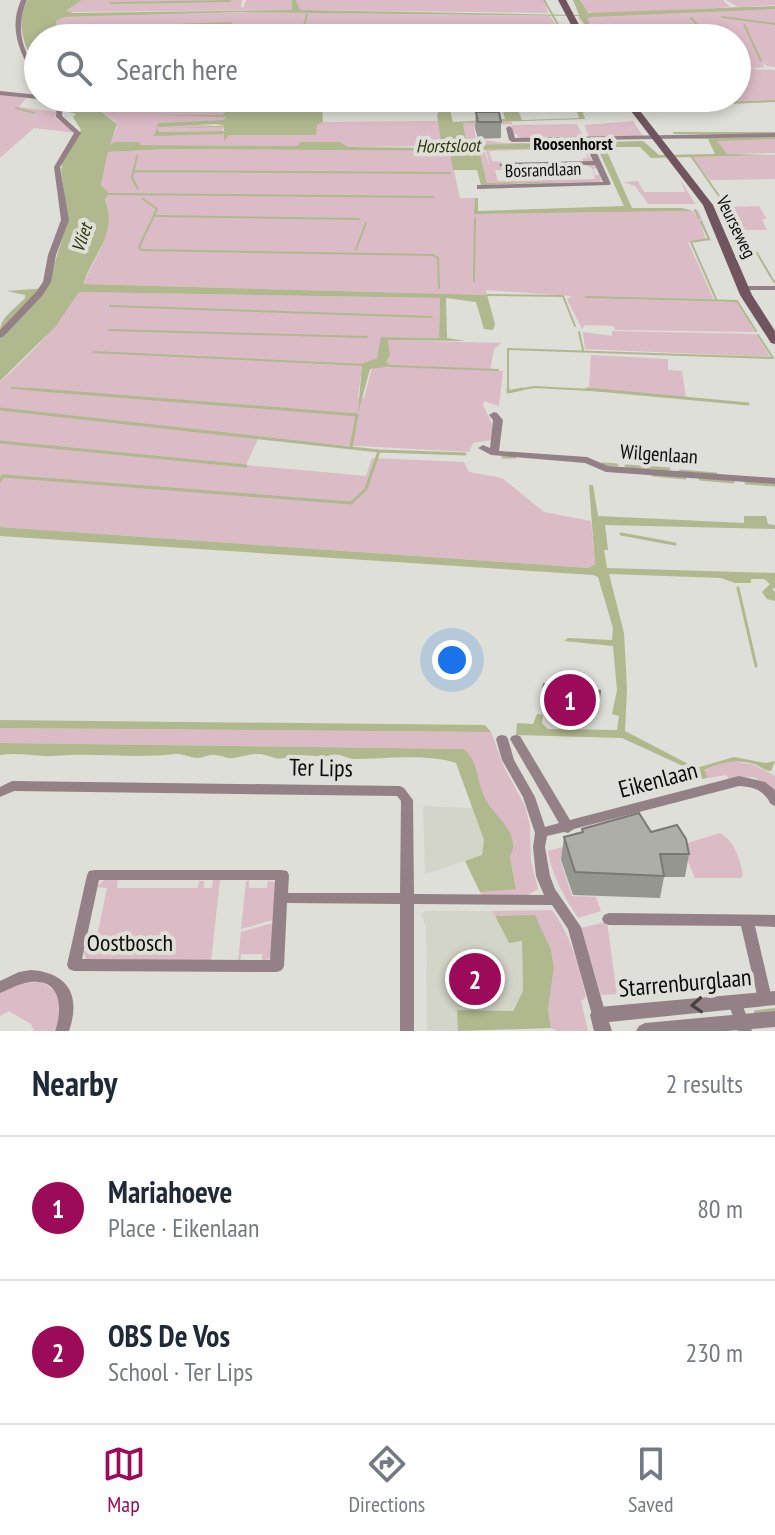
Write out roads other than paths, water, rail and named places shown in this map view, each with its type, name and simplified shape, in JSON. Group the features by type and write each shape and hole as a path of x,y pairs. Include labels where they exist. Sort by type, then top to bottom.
{"main road":[{"path":"559,0 569,24"},
{"path":"565,15 572,24"},
{"name":"Veurseweg","path":"639,112 718,216 748,291 775,340"},
{"name":"Veurseweg","path":"748,291 775,330"}],"street":[{"path":"24,0 16,21 24,51"},
{"path":"0,93 24,96"},
{"path":"0,335 40,293 65,220 57,167 78,133 59,117 59,112"},
{"path":"509,128 512,140 589,143 659,137 775,135"},
{"name":"Bosrandlaan","path":"480,187 607,184 589,143"},
{"path":"502,165 598,163"},
{"path":"748,291 775,288"},
{"path":"494,415 498,420 494,453"},
{"name":"Wilgenlaan","path":"483,448 494,453 587,460 606,469 775,481"},
{"path":"568,828 509,739 508,760 529,797 541,833 539,847 543,876 574,927 601,1023"},
{"name":"Eikenlaan","path":"541,833 739,781 761,785 769,790 775,801"},
{"name":"Ter Lips","path":"0,792 12,786 400,791 407,800 407,1031"},
{"name":"Oostbosch","path":"94,875 282,875 281,898 277,966 74,965 94,875"},
{"path":"281,898 555,900"},
{"path":"609,919 775,921"},
{"path":"747,921 770,999"},
{"path":"0,987 32,976 54,982 63,990 68,1002 69,1015 62,1031"},
{"name":"Starrenburglaan","path":"601,1023 770,999"},
{"path":"735,1002 744,1026"},
{"name":"Starrenburglaan","path":"645,1031 744,1026 775,1019"}],"water":[{"path":"28,0 82,0 66,11 74,13 288,10 292,9 292,0 296,0 300,10 579,15 573,0 580,0 588,13 775,6 775,9 590,17 587,19 590,24 585,24 579,16 243,12 65,17 57,20 56,24 24,24 24,39 21,27"},
{"path":"69,112 102,112 117,124 110,145 115,142 140,142 140,145 298,146 300,142 340,142 348,147 442,148 439,112 450,112 453,122 505,119 503,112 519,112 522,120 579,118 577,112 583,112 585,119 463,123 467,145 643,141 659,155 715,154 708,139 678,138 775,137 717,141 727,154 775,155 651,158 640,147 605,147 632,208 682,208 693,211 474,214 475,198 478,198 478,211 624,206 597,147 479,150 487,183 598,181 481,185 477,170 453,170 447,151 169,149 108,152 101,185 109,194 105,199 109,223 83,284 487,295 495,324 493,330 484,329 476,302 446,298 447,338 465,341 388,340 390,355 386,362 392,366 370,369 358,413 362,364 377,358 381,337 439,338 440,298 79,292 56,326 0,381 0,339 40,297 0,332 5,318 25,298 25,295 7,291 47,288 68,220 61,169 63,159 81,130 73,117 76,114"},
{"path":"225,112 322,112 323,122 317,125 316,135 229,135 224,141 224,134 154,136 157,128 159,132 224,131 224,127 164,128 225,126 216,124 156,127 159,123 223,120 226,117 159,115 223,115"},
{"path":"589,485 593,485 598,516 744,523 744,516 766,516 768,524 775,525 775,529 605,525 608,550 604,550 607,568 775,573 775,588 772,589 775,601 767,599 762,592 770,584 764,579 735,583 721,578 609,574 624,633 627,689 625,731 696,768 734,757 766,763 775,761 771,771 747,762 729,762 704,770 708,777 702,779 696,772 622,738 516,735 517,723 533,724 537,714 543,715 542,723 548,729 617,730 619,716 612,714 617,690 613,646 564,641 568,638 612,640 613,628 598,577 593,575 0,536 0,527 589,568 595,564"},
{"path":"0,720 485,725 491,732 0,728"},
{"path":"0,743 464,749 475,765 484,796 513,840 510,857 516,889 480,892 465,861 482,855 484,840 456,763 432,758 355,759 335,755 299,755 281,759 257,754 231,758 213,755 195,758 177,754 0,755"},
{"path":"535,915 551,950 554,968 548,1009 551,1028 458,1031 457,1010 513,1011 523,991 522,941 509,943 495,916"}],"waterway":[{"path":"544,0 558,24"},
{"path":"111,3 230,1"},
{"path":"304,24 307,14"},
{"path":"722,17 775,24"},
{"path":"691,18 696,24"},
{"path":"203,24 231,23"},
{"path":"751,39 761,61"},
{"path":"751,102 775,101"},
{"path":"16,108 24,110"},
{"path":"674,133 775,133"},
{"path":"134,171 137,156"},
{"path":"691,156 724,203"},
{"path":"134,171 450,173"},
{"path":"134,171 132,178 138,189"},
{"path":"109,194 433,197"},
{"path":"143,199 157,209 139,247 141,250 433,255 438,258 439,288"},
{"path":"727,208 742,239"},
{"path":"695,210 699,218"},
{"path":"156,216 359,219"},
{"path":"474,281 475,218"},
{"path":"701,222 709,239 691,242 716,299"},
{"path":"356,249 366,223"},
{"path":"743,242 748,251 757,253 774,282"},
{"path":"487,295 563,296 575,326"},
{"path":"586,297 737,301 756,331"},
{"path":"110,306 432,317"},
{"path":"109,330 367,337"},
{"path":"579,332 583,350"},
{"path":"516,390 508,392 508,349 773,358 758,335"},
{"path":"94,352 366,365"},
{"path":"390,366 498,370"},
{"path":"516,390 534,387 608,391"},
{"path":"12,388 47,390"},
{"path":"28,389 47,390"},
{"path":"516,390 522,389"},
{"path":"587,389 608,391"},
{"path":"47,390 54,391"},
{"path":"47,390 357,415 351,447"},
{"path":"512,391 516,390"},
{"path":"608,391 748,404"},
{"path":"0,409 379,451"},
{"path":"0,442 246,466"},
{"path":"0,481 3,476 351,503 366,489 379,451"},
{"path":"379,451 465,454"},
{"path":"503,457 515,457"},
{"path":"603,464 617,465"},
{"path":"626,466 669,469"},
{"path":"680,471 716,474"},
{"path":"653,475 685,478"},
{"path":"700,479 733,482"},
{"path":"746,483 774,485"},
{"path":"621,534 675,544"},
{"path":"738,588 756,666"},
{"path":"756,1012 775,1010"}],"place":[{"name":"Mariahoeve","path":"570,700"},
{"name":"OBS De Vos","path":"475,979"}],"district":[{"name":"Roosenhorst","path":"573,144"}],"water label":[{"name":"Horstsloot","path":"448,146"},
{"name":"Vliet","path":"82,238"}]}
